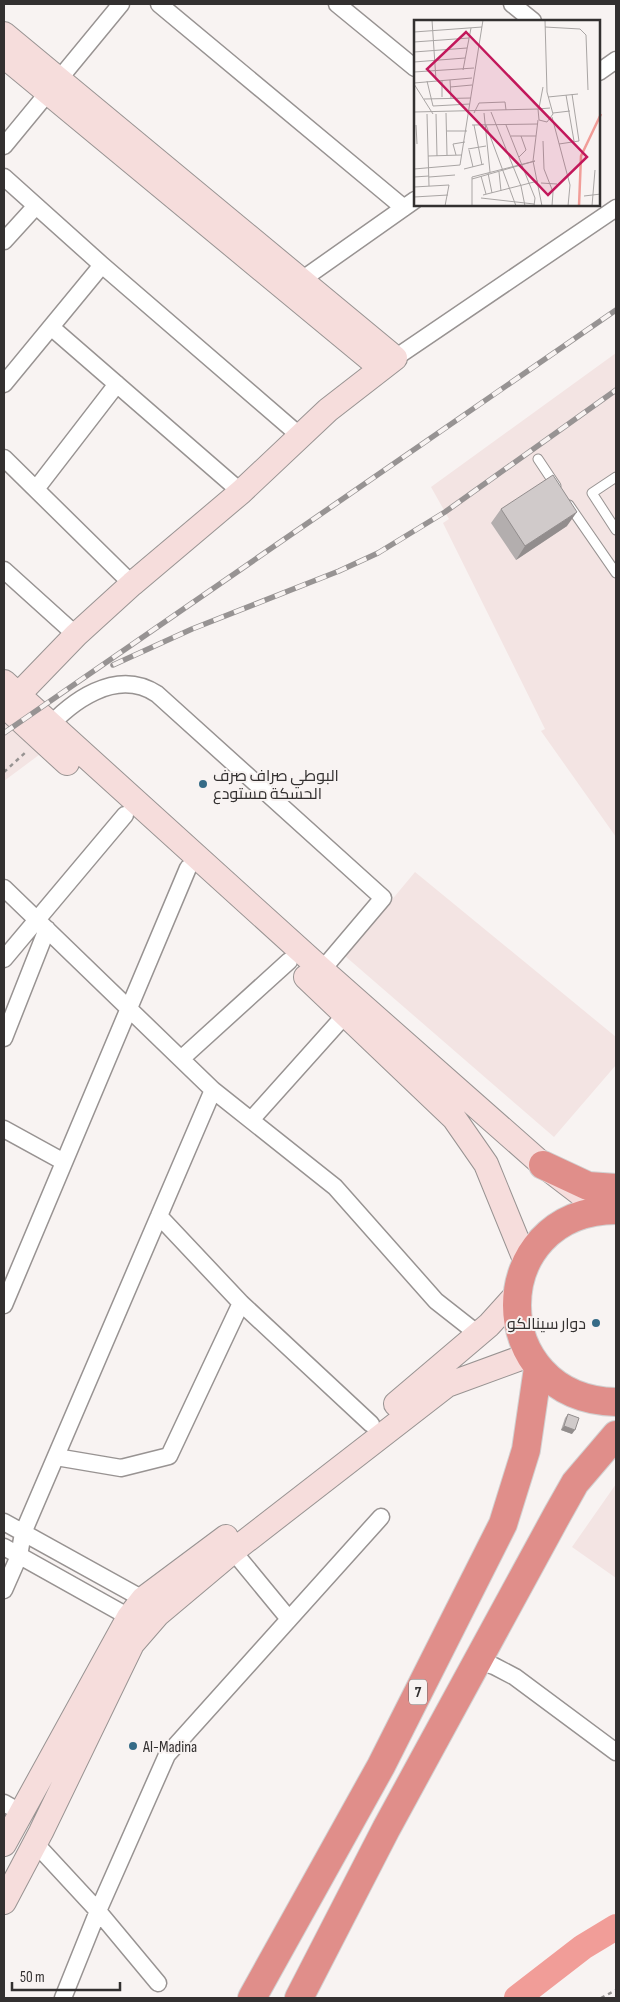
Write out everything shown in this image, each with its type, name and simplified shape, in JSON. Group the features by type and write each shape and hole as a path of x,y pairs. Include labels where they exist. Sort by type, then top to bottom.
{"highway":[{"path":"543,1165 588,1186 614,1206"},
{"name":"7","path":"614,1206 580,1216 558,1227 540,1243 526,1262 516,1294 518,1325 534,1361 552,1381 566,1391 583,1398 601,1402 616,1402"},
{"name":"7","path":"252,1998 381,1766 503,1524 526,1450 534,1361"},
{"name":"7","path":"299,1998 386,1829 575,1484 616,1435"}],"street":[{"path":"4,146 121,4"},
{"path":"159,4 410,204 294,285"},
{"path":"338,4 414,67"},
{"path":"512,4 532,20"},
{"path":"4,34 53,86 388,363"},
{"path":"4,56 53,86"},
{"path":"600,71 616,60"},
{"path":"4,177 35,207 300,435"},
{"path":"4,241 35,207"},
{"path":"526,1262 486,1164 454,1118 346,1014 188,868 38,739 7,699 132,584 242,492 300,435 388,363 616,208"},
{"path":"4,384 102,265"},
{"path":"51,327 242,492"},
{"path":"36,489 117,384"},
{"path":"4,458 132,584"},
{"path":"4,570 76,636"},
{"path":"38,739 73,704 100,690 123,684 132,684 157,694 383,898 322,970"},
{"path":"38,739 322,970 543,1165"},
{"path":"4,959 43,924 125,815"},
{"path":"4,1305 188,868"},
{"path":"4,888 213,1090 335,1187 436,1301 478,1334"},
{"path":"4,1038 43,924"},
{"path":"181,1059 289,961"},
{"path":"251,1120 346,1014"},
{"path":"4,1590 19,1556 23,1533 213,1090"},
{"path":"4,1129 64,1162"},
{"path":"159,1216 242,1303 371,1424"},
{"path":"4,1844 12,1807 143,1610 170,1580 407,1395 478,1334 516,1294"},
{"path":"56,1457 121,1468 169,1456 242,1303"},
{"path":"4,1902 132,1644 143,1610 233,1551 446,1384 534,1361"},
{"path":"63,1998 98,1911 167,1755 381,1517"},
{"path":"4,1522 143,1610"},
{"path":"4,1547 19,1556 143,1610"},
{"path":"233,1551 289,1619"},
{"path":"477,1661 494,1666 515,1677 616,1752"},
{"path":"34,1843 98,1911 158,1983"}],"lane":[{"path":"538,459 560,492"},
{"path":"616,477 592,493 616,530"},
{"path":"566,500 616,573"}],"path":[{"path":"4,772 38,739"},
{"path":"602,1998 616,1990"}],"shaded area":[{"path":"616,353 616,837 541,731 545,729 443,523 449,519 431,487"},
{"path":"4,718 43,752 4,781"},
{"path":"415,872 616,1037 616,1065 554,1137 345,956"},
{"path":"616,1484 616,1578 572,1547"}],"building":[{"path":"553,475 577,512 525,546 501,509"},
{"path":"568,1414 579,1418 575,1430 564,1426"}],"waterway":[{"path":"517,1998 583,1947 616,1927"}],"railway":[{"path":"4,733 616,310"},
{"path":"113,665 192,629 339,571 378,553 445,512 616,390"}],"place":[{"name":"البوطي صراف صرف الحسكة مستودع","path":"203,784"},
{"name":"دوار سينالكو","path":"596,1323"},
{"name":"Al-Madina","path":"133,1746"}]}
